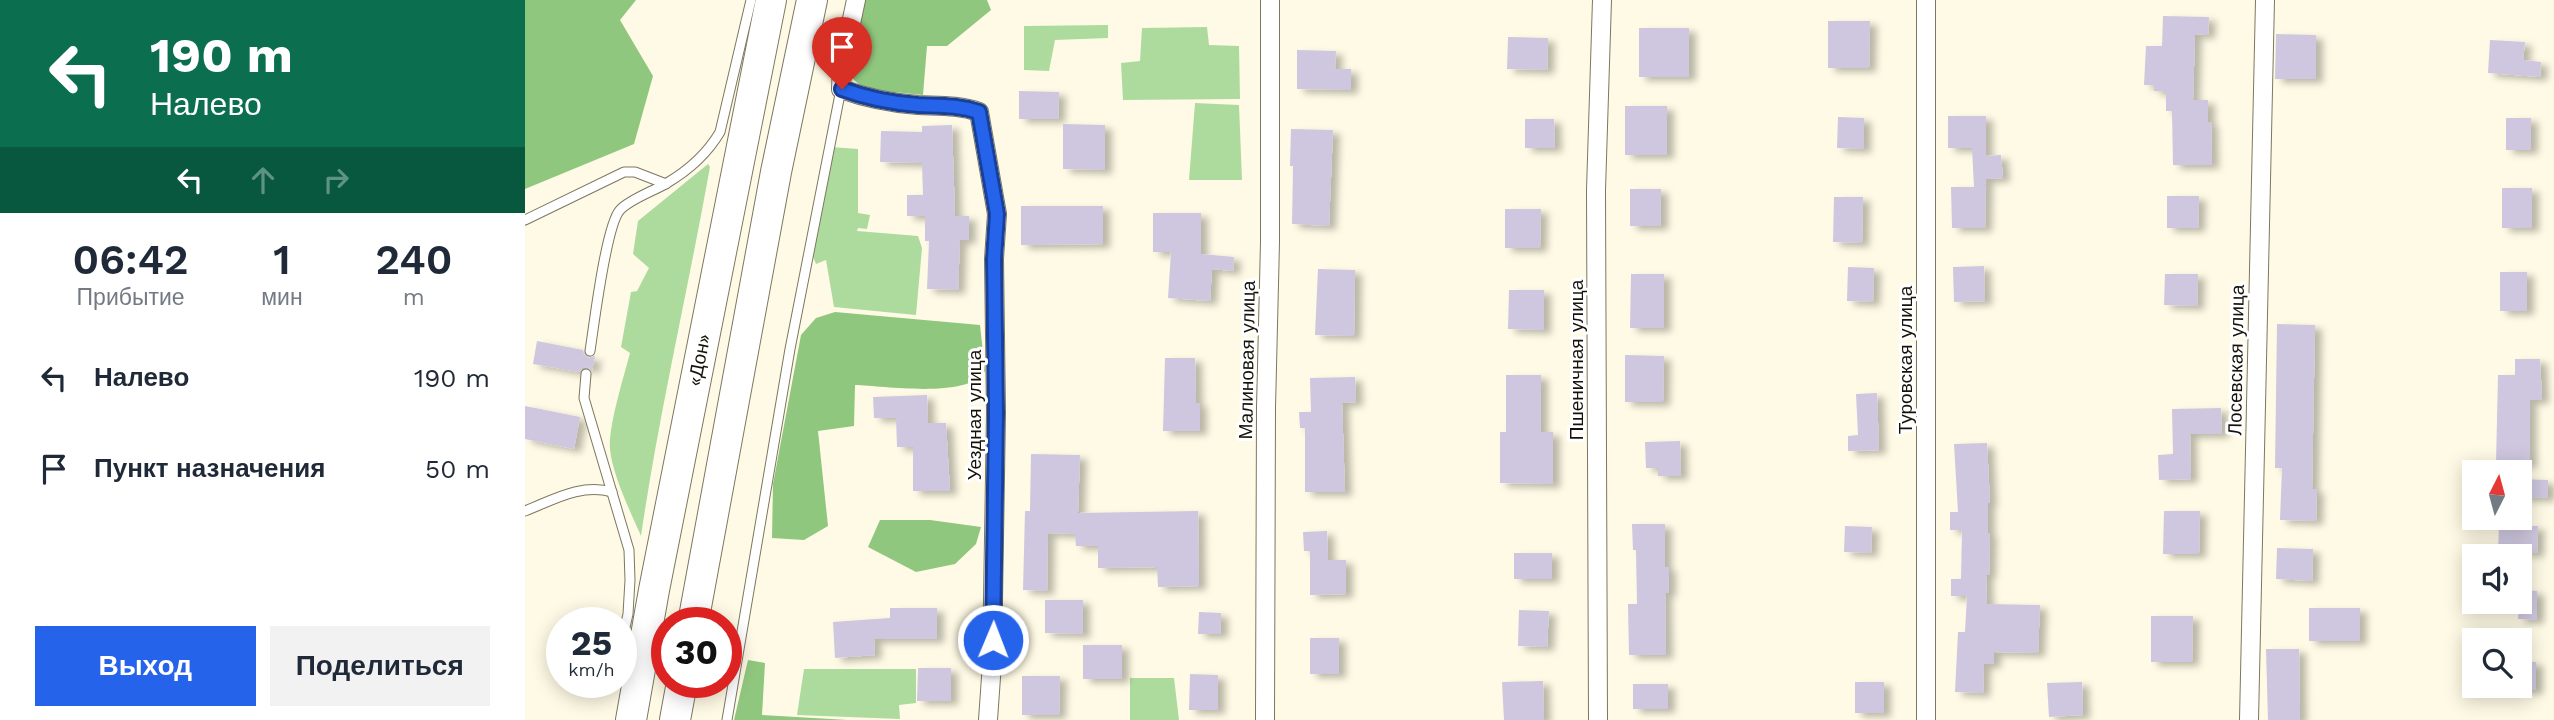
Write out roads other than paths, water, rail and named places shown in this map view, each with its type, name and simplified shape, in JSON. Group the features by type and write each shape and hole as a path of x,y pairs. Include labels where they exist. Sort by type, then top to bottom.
{"highway":[{"name":"«Дон»","path":"632,704 771,0"},
{"path":"695,607 775,172 812,0"},
{"path":"675,720 679,698"}],"street":[{"path":"842,89 842,66 856,0"},
{"name":"Малиновая улица","path":"1265,720 1266,408 1271,231 1270,0"},
{"name":"Пшеничная улица","path":"1598,720 1596,190 1602,0"},
{"name":"Туровская улица","path":"1926,0 1926,720"},
{"name":"Лосевская улица","path":"2249,720 2265,0"},
{"name":"Уездная улица","path":"842,89 863,97 917,105 961,106 979,112 997,214 994,259 996,413 992,663 988,720"}],"lane":[{"path":"590,351 610,233 620,210 666,184 698,161 720,132 751,0"},
{"path":"727,720 790,349 842,89"},
{"path":"525,220 624,172 666,184"},
{"path":"586,374 584,398 629,550 628,607"},
{"path":"525,511 584,489 599,488 612,492"}]}
